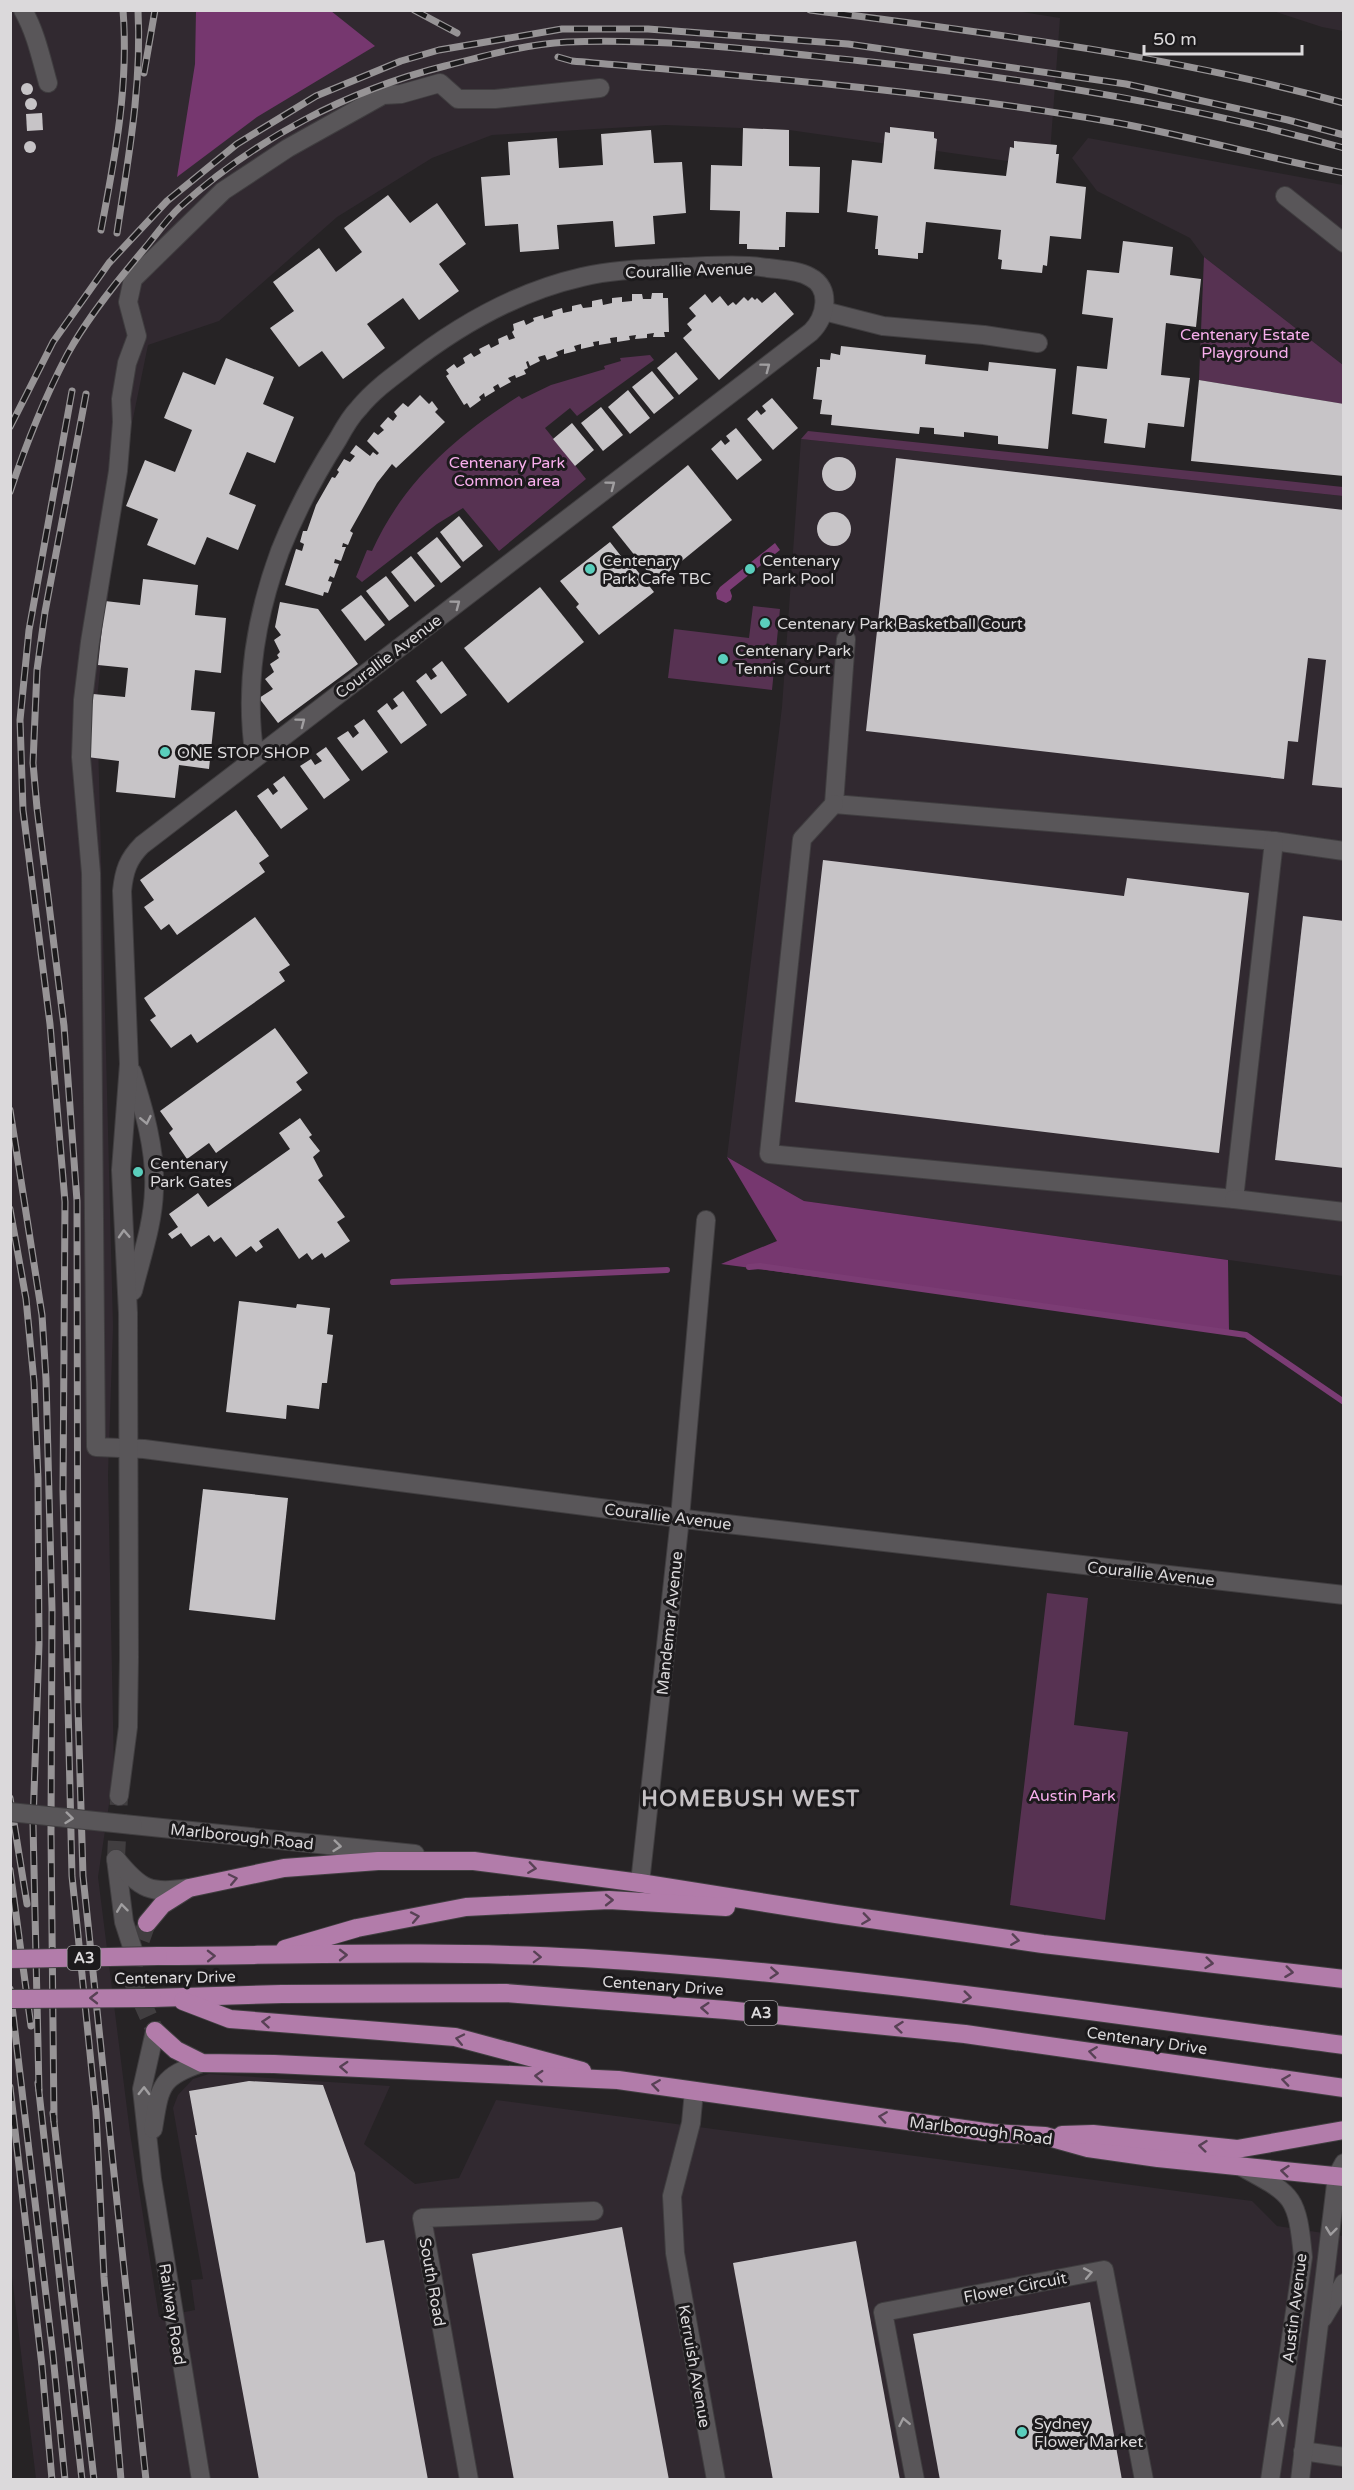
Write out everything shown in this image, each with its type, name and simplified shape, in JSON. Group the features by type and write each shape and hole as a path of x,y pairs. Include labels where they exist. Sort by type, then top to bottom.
{"highway":[{"path":"147,1923 162,1905 189,1888 284,1868 378,1862 474,1861 640,1883 1043,1944 1344,1979"},
{"path":"263,1955 357,1928 466,1907 609,1900 836,1914"},
{"name":"Centenary Drive","path":"10,1959 263,1955 546,1957 797,1975 1344,2045"},
{"name":"Centenary Drive","path":"10,1998 506,1993 692,2007 965,2034 1344,2088"},
{"path":"175,1998 230,2019 455,2037 618,2080"},
{"path":"155,2031 176,2050 202,2063 274,2064 618,2080"},
{"name":"Marlborough Road","path":"618,2080 992,2133 1045,2136 1088,2148 1240,2166 1341,2172"},
{"path":"1045,2136 1093,2134 1237,2149 1344,2130"}],"street":[{"path":"23,10 30,22 48,83"},
{"path":"119,1796 128,1715 128,1449 96,1447 91,873 81,757 83,700 90,642 118,471 122,422 121,399 127,363 137,336 128,302 133,279 223,191 316,131 383,95 401,94 440,83 458,99 495,99 600,87"},
{"path":"1285,196 1344,243"},
{"name":"Courallie Avenue","path":"255,758 250,700 259,621 272,575 290,525 316,473 357,410 383,384 442,338 495,308 581,277 609,272 716,266 764,268 802,273 812,278 820,286 825,300 824,311 817,327 142,845 125,869 122,891 129,1064 121,1170 128,1313 128,1449 144,1449 680,1518 1344,1595"},
{"path":"824,311 883,326 1038,343"},
{"path":"846,639 834,804 802,839 769,1154 1234,1199 1344,1212"},
{"path":"834,804 1275,841 1344,851"},
{"path":"1234,1199 1275,841"},
{"name":"Courallie Avenue","path":"128,1313 151,1222 154,1190 153,1153 146,1116 129,1064"},
{"path":"122,1190 154,1190"},
{"name":"Mandemar Avenue","path":"640,1883 680,1518 706,1220"},
{"name":"Marlborough Road","path":"10,1812 474,1861"},
{"path":"135,1956 124,1922 116,1858 128,1874 146,1888 164,1892 189,1888"},
{"name":"Railway Road","path":"155,2031 142,2090 152,2179 201,2480"},
{"name":"Railway Road","path":"150,2149 160,2090 178,2071 202,2063"},
{"name":"Kerruish Avenue","path":"694,2091 691,2123 672,2196 675,2253 716,2480"},
{"name":"Austin Avenue","path":"1240,2166 1284,2190 1295,2206 1303,2257 1270,2480"},
{"name":"Austin Avenue","path":"1300,2480 1341,2172"},
{"name":"South Road","path":"469,2480 422,2218 594,2211"},
{"name":"Flower Circuit","path":"915,2480 883,2312 1104,2270 1144,2480"},
{"name":"Austin Avenue","path":"1319,2325 1344,2283"},
{"path":"1303,2451 1344,2457"}],"shaded area":[{"path":"1009,10 1060,18 1049,167 789,130 665,125 492,135 432,158 337,217 219,321 148,345 121,477 97,699 113,1327 108,1475 114,1771 98,1877 130,2133 159,2317 195,2310 191,2280 203,2279 173,2108 178,2095 193,2079 209,2074 390,2086 364,2144 415,2184 459,2178 496,2100 1252,2201 1277,2226 1343,2236 1343,2479 36,2479 10,2260 10,11"},
{"path":"196,11 331,11 375,46 257,117 177,177 195,64"},
{"path":"1273,11 1343,11 1343,31 1322,27"},
{"path":"1088,138 1343,185 1343,365 1204,257 1190,238 1097,191 1072,158"},
{"path":"801,439 1343,496 1343,1276 804,1201 727,1157 782,707"},
{"name":"Centenary Park Pool","path":"775,543 780,550 730,590 731,600 726,603 717,599 716,593 720,587"},
{"path":"727,1157 804,1201 1228,1260 1229,1332 721,1264 777,1241"}],"green space":[{"name":"Centenary Estate Playground","path":"1204,257 1343,365 1343,404 1199,380"},
{"name":"Centenary Park Common area","path":"650,355 654,360 577,416 570,408 545,428 586,479 499,551 463,508 437,524 362,582 356,577 367,550 372,551 399,503 434,463 474,427 519,396 522,399 551,385 605,369 604,366 621,361 620,358"},
{"path":"808,431 1343,487 1343,496 801,439"},
{"name":"Centenary Park Tennis Court","path":"753,606 780,609 772,690 668,678 674,629 749,638"},
{"name":"Austin Park","path":"1047,1593 1088,1598 1074,1725 1128,1732 1105,1920 1010,1905"}],"building":[{"path":"27,83 33,89 27,95 21,89"},
{"path":"31,98 37,104 31,110 25,104"},
{"path":"42,113 43,130 27,131 26,114"},
{"path":"890,127 934,132 934,138 937,139 934,169 1006,176 1010,147 1014,148 1014,141 1057,145 1056,154 1059,154 1056,183 1086,187 1081,239 1050,236 1047,266 1043,265 1042,273 1001,269 1002,260 998,259 1001,230 926,222 923,253 918,253 918,259 878,255 878,249 875,249 878,216 847,212 852,160 882,163 885,132 890,133"},
{"path":"743,128 789,130 789,166 820,167 819,213 786,212 785,247 779,247 779,250 747,249 747,244 739,244 740,211 710,210 711,165 742,166"},
{"path":"651,130 654,163 682,162 686,213 653,216 655,244 615,247 613,221 557,225 559,249 520,252 518,224 485,226 481,177 510,175 508,142 557,138 559,168 603,165 601,134"},
{"path":"30,141 36,147 30,153 24,147"},
{"path":"388,195 410,223 437,203 466,244 439,264 459,291 419,320 403,298 367,324 385,348 343,379 322,351 299,367 270,328 294,311 273,282 319,248 336,272 362,252 344,228"},
{"path":"1123,241 1173,247 1170,275 1201,279 1196,327 1166,323 1161,375 1190,378 1184,427 1148,423 1145,448 1104,443 1107,419 1072,414 1077,366 1107,369 1113,318 1082,314 1087,270 1119,273"},
{"path":"775,292 794,314 719,380 683,338 692,330 687,324 696,316 689,308 705,294 712,303 720,296 728,306 733,302 736,305 744,297 748,301 752,297 755,300 757,298 762,303"},
{"path":"652,293 663,293 663,298 668,298 669,332 664,332 665,337 653,337 654,333 647,334 647,338 635,339 636,335 629,336 630,340 617,342 617,337 610,338 611,343 599,345 599,341 593,342 594,346 581,349 581,344 574,346 576,351 564,354 564,349 556,352 558,356 547,360 545,355 538,357 540,361 530,366 528,361 526,362 528,368 524,370 526,374 508,378 511,382 500,388 498,384 493,387 495,391 485,397 484,393 479,397 481,400 470,408 467,403 464,405 446,376 449,374 446,370 454,364 457,368 465,363 463,358 471,353 474,357 481,353 479,349 489,344 491,348 499,344 498,339 507,335 509,340 515,338 512,332 513,324 524,320 526,325 534,321 533,318 543,315 544,319 553,316 552,311 562,308 563,313 572,311 572,306 581,304 583,308 592,307 592,301 602,299 603,305 612,303 612,298 622,297 622,302 632,301 632,294 642,294 643,299 651,299"},
{"path":"841,346 926,355 925,364 988,371 989,362 1056,369 1048,449 998,444 998,436 964,432 964,437 934,434 934,428 920,427 919,434 831,425 832,415 820,414 822,400 813,399 817,367 820,367 820,359 830,360 831,353 840,355"},
{"path":"676,352 698,379 679,395 657,368"},
{"path":"226,358 274,377 263,404 294,417 275,463 247,452 229,494 256,505 238,550 207,537 195,565 147,545 158,519 126,506 145,460 175,472 192,430 164,418 183,372 215,385"},
{"path":"652,371 674,398 654,414 632,387"},
{"path":"1199,380 1344,404 1344,476 1191,461"},
{"path":"628,390 650,418 630,434 608,407"},
{"path":"420,395 429,404 432,401 438,409 435,412 445,422 396,468 392,464 377,483 350,531 353,533 348,545 343,543 342,547 346,547 341,561 335,559 334,563 339,564 334,578 330,576 328,581 332,582 328,593 324,592 323,596 285,585 296,549 302,551 304,544 300,542 303,531 307,531 316,505 332,477 335,478 339,472 337,470 344,459 350,462 355,456 350,453 356,445 370,456 373,452 377,455 379,453 367,441 374,432 378,435 384,430 380,426 388,417 393,421 397,416 394,412 403,403 408,407"},
{"path":"772,398 798,428 773,450 747,419 757,410 761,415 766,411 762,406"},
{"path":"601,407 623,435 603,451 581,423"},
{"path":"572,423 594,450 575,466 553,439"},
{"path":"736,428 762,460 737,480 711,449 721,440 725,445 730,441 726,436"},
{"path":"839,457 851,462 856,474 851,486 839,491 827,486 822,474 827,462"},
{"path":"896,458 1344,510 1344,788 1312,785 1326,660 1308,658 1298,742 1288,741 1284,779 866,731"},
{"path":"688,465 732,520 656,582 612,527"},
{"path":"834,512 846,517 851,529 846,541 834,546 822,541 817,529 822,517"},
{"path":"459,516 483,546 463,562 440,532"},
{"path":"437,537 461,567 441,583 417,553"},
{"path":"610,542 628,565 631,563 654,592 599,635 576,607 579,604 560,581"},
{"path":"411,556 435,586 415,602 391,572"},
{"path":"386,576 409,606 389,621 366,591"},
{"path":"143,579 198,585 195,615 226,618 221,673 195,670 191,710 215,712 209,769 179,765 175,798 116,792 119,761 87,757 93,694 125,697 128,668 98,665 105,601 140,605"},
{"path":"540,587 584,642 508,703 464,648"},
{"path":"361,595 385,625 365,641 341,610"},
{"path":"280,602 318,609 358,664 278,723 259,698 273,689 265,679 274,672 270,664 279,658 277,655 280,652 274,640 281,635 275,627"},
{"path":"442,661 467,695 441,714 416,681 426,673 431,680 437,676 432,669"},
{"path":"403,691 427,725 401,744 377,711 387,703 392,710 398,706 393,699"},
{"path":"364,719 388,752 362,771 337,738 348,731 353,738 359,733 354,726"},
{"path":"326,747 350,780 324,799 300,766 311,759 315,765 322,761 316,754"},
{"path":"284,776 308,809 281,829 257,796 268,788 273,795 278,791 273,784"},
{"path":"236,810 269,856 259,863 265,872 177,935 169,924 161,930 144,907 154,900 140,880"},
{"path":"823,860 1124,896 1127,878 1249,893 1219,1153 795,1102"},
{"path":"1303,916 1344,921 1344,1168 1275,1160"},
{"path":"255,917 290,965 279,972 285,981 197,1043 191,1034 171,1048 150,1020 156,1016 144,998"},
{"path":"275,1028 308,1073 296,1082 302,1090 216,1153 209,1143 187,1159 169,1133 173,1129 160,1111"},
{"path":"300,1118 312,1135 309,1137 320,1151 313,1157 323,1176 318,1180 345,1217 337,1222 350,1241 325,1258 322,1253 312,1260 307,1253 299,1259 278,1228 259,1241 263,1247 256,1252 251,1246 236,1257 221,1237 214,1242 209,1235 191,1247 181,1233 172,1239 168,1234 178,1227 169,1214 198,1193 208,1207 290,1149 279,1133"},
{"path":"239,1301 296,1308 297,1304 330,1308 327,1334 333,1335 327,1383 322,1383 319,1409 287,1405 286,1419 226,1412"},
{"path":"203,1489 288,1498 275,1620 189,1610"},
{"path":"249,2081 323,2085 355,2173 366,2243 384,2240 428,2480 259,2480 195,2135 197,2135 189,2091"},
{"path":"622,2227 669,2480 514,2480 472,2254"},
{"path":"856,2241 900,2480 773,2480 733,2263"},
{"name":"Sydney Flower Market","path":"1090,2302 1122,2480 940,2480 913,2334"}],"waterway":[{"path":"749,1267 760,1266 1246,1335 1344,1402"},
{"path":"393,1282 667,1270"}],"tunnel":[{"path":"116,1859 119,1796"},
{"path":"147,1923 135,1956 132,1980 155,2031"}],"railway":[{"path":"101,230 116,148 122,93 123,10"},
{"path":"117,233 136,94 138,10"},
{"path":"144,73 155,10"},
{"path":"414,10 457,33"},
{"path":"810,10 1078,47 1212,71 1344,103"},
{"path":"10,427 53,342 109,263 167,201 237,144 316,96 401,61 439,50 562,29 648,29 848,44 1126,84 1288,120 1344,135"},
{"path":"10,492 43,405 75,341 114,286 180,207 239,160 304,120 373,89 409,76 475,58 536,45 604,41 715,46 788,53 923,68 1105,94 1225,118 1344,148"},
{"path":"558,57 572,61 914,94 1050,112 1118,123 1344,173"},
{"path":"72,391 29,630 20,720 23,810 50,1024 65,1202 63,1491 72,1876 96,2112 104,2277 121,2480"},
{"path":"86,394 45,612 37,670 33,763 64,1026 77,1201 78,1707 83,1876 146,2480"},
{"path":"10,1110 42,1315 46,1379 52,1609 51,1832 54,2121"},
{"path":"10,1209 26,1299 34,1382 38,1479 39,1644 33,1824 39,2090"},
{"path":"10,1798 27,1904"},
{"path":"10,1870 31,2026"},
{"path":"10,1989 53,2355 65,2480"},
{"path":"38,2083 82,2480"},
{"path":"10,2087 42,2366 52,2480"},
{"path":"53,2113 94,2480"}],"place":[{"name":"Centenary Park Cafe TBC","path":"590,569"},
{"name":"Centenary Park Pool","path":"750,569"},
{"name":"Centenary Park Basketball Court","path":"765,623"},
{"name":"Centenary Park Tennis Court","path":"723,659"},
{"name":"ONE STOP SHOP","path":"165,752"},
{"name":"Centenary Park Gates","path":"138,1172"},
{"name":"Sydney Flower Market","path":"1022,2432"}],"district":[{"name":"HOMEBUSH WEST","path":"751,1798"}]}
